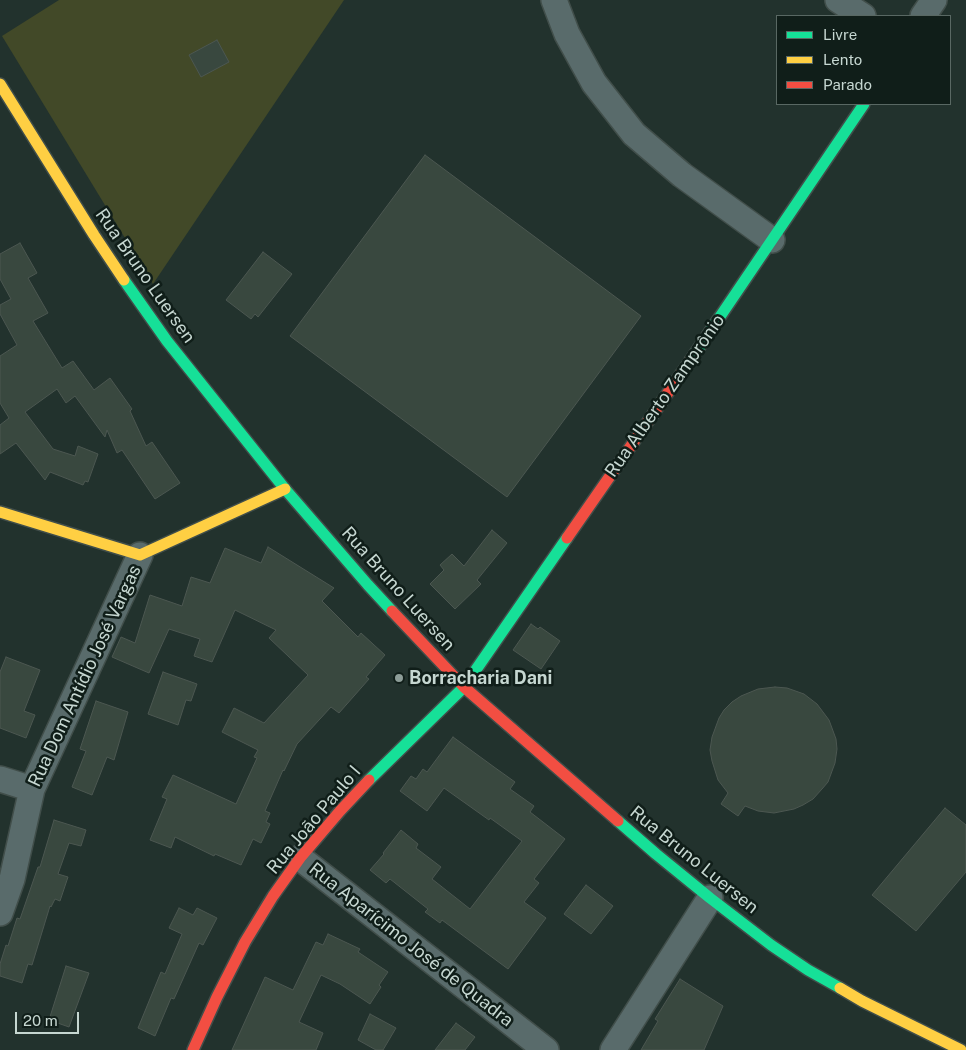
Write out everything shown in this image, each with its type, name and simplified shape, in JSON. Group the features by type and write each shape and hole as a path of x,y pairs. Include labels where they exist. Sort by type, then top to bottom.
{"street":[{"path":"554,0 567,34 594,83 634,134 682,175 772,240"},
{"path":"838,0 861,15"},
{"path":"925,15 934,0"},
{"name":"Rua Bruno Luersen","path":"0,84 60,183 133,294 211,397 285,489 368,585 464,687 656,854 771,945 808,970 862,1001 961,1050"},
{"name":"Rua Alberto Zamprônio","path":"464,687 704,340 863,105"},
{"path":"0,512 140,555 285,489"},
{"name":"Rua Dom Antídio José Vargas","path":"0,913 12,879 32,788 140,555"},
{"name":"Rua João Paulo I","path":"193,1050 244,942 300,858 373,776 464,687"},
{"path":"0,779 32,788"},
{"name":"Rua Aparícimo José de Quadra","path":"300,858 546,1050"},
{"path":"613,1050 710,898"}],"green space":[{"path":"59,0 344,0 153,284 2,36"}],"building":[{"path":"217,40 229,62 201,77 189,55"},
{"path":"425,155 641,316 507,497 290,336"},
{"path":"20,243 37,273 28,278 48,313 33,321 62,368 73,361 94,390 110,378 132,409 130,411 146,446 152,442 180,483 155,499 122,450 117,453 107,430 105,437 75,396 66,403 57,389 25,412 53,449 75,456 78,446 98,454 88,482 85,481 83,485 50,472 45,480 16,443 0,454 0,425 9,418 0,403 0,356 17,345 0,314 0,305 11,299 0,279 0,254"},
{"path":"263,252 292,274 258,317 255,314 251,319 226,300"},
{"path":"492,530 507,543 477,580 481,584 455,609 430,584 444,570 440,565 452,554 464,566"},
{"path":"268,547 334,588 322,601 358,637 361,633 385,655 366,677 369,679 339,713 331,707 297,744 265,811 270,813 266,822 270,824 261,843 253,839 241,865 215,854 214,856 175,837 171,848 150,840 167,799 162,797 173,775 236,804 257,758 254,757 258,750 222,732 234,708 264,723 308,675 269,638 276,630 235,610 212,662 194,656 200,639 169,629 149,673 112,657 121,637 135,643 150,595 182,606 191,577 210,583 225,548 261,563"},
{"path":"531,624 538,629 540,627 560,641 541,669 513,650"},
{"path":"6,657 40,670 24,711 35,715 26,738 0,728 0,672"},
{"path":"163,672 197,684 191,701 186,700 178,725 148,714"},
{"path":"787,688 804,694 817,704 829,720 836,739 835,763 828,782 813,799 803,805 774,813 758,811 745,806 738,816 721,804 728,793 718,780 712,761 710,750 712,737 719,718 732,702 758,689"},
{"path":"96,701 128,712 114,760 107,757 92,795 72,787 86,751 80,749"},
{"path":"453,737 515,782 510,789 534,806 530,812 565,839 534,879 539,883 524,902 546,918 508,969 442,920 440,923 425,912 428,909 390,879 386,883 370,870 401,830 418,844 416,848 441,867 432,879 470,909 522,841 444,788 427,811 400,791 411,776 416,779 423,769 427,772"},
{"path":"945,808 966,825 966,872 916,931 872,895"},
{"path":"54,820 86,830 81,846 69,843 58,874 68,877 60,901 55,899 50,906 32,965 28,964 22,983 0,976 0,964 17,918 20,919 38,867 40,867"},
{"path":"586,885 613,906 591,934 564,914"},
{"path":"179,908 193,915 197,908 217,918 203,945 199,943 174,999 171,998 155,1036 138,1028 161,972 165,974 182,934 169,928"},
{"path":"328,934 360,949 358,952 388,972 370,1004 340,984 321,975 299,1022 323,1033 316,1050 232,1050 265,977 293,990 316,942 323,945"},
{"path":"66,966 89,973 69,1027 49,1020"},
{"path":"680,979 723,1006 704,1050 641,1050 658,1021 655,1019"},
{"path":"370,1014 396,1028 383,1050 376,1050 358,1040"},
{"path":"456,1023 475,1037 465,1050 435,1050"}],"traffic: fast":[{"path":"690,361 863,105"},
{"path":"124,280 167,341 285,489 392,611"},
{"path":"369,780 464,687 567,538"},
{"path":"618,821 710,898 771,945 808,970 840,988"}],"traffic: slow":[{"path":"0,84 124,280"},
{"path":"0,512 140,555 285,489"},
{"path":"840,988 862,1001 961,1050"}],"traffic: jam":[{"path":"567,538 690,361"},
{"path":"392,611 464,687 618,821"},
{"path":"193,1050 245,942 273,896 300,858 369,780"}],"place":[{"name":"Borracharia Dani","path":"399,678"}]}
